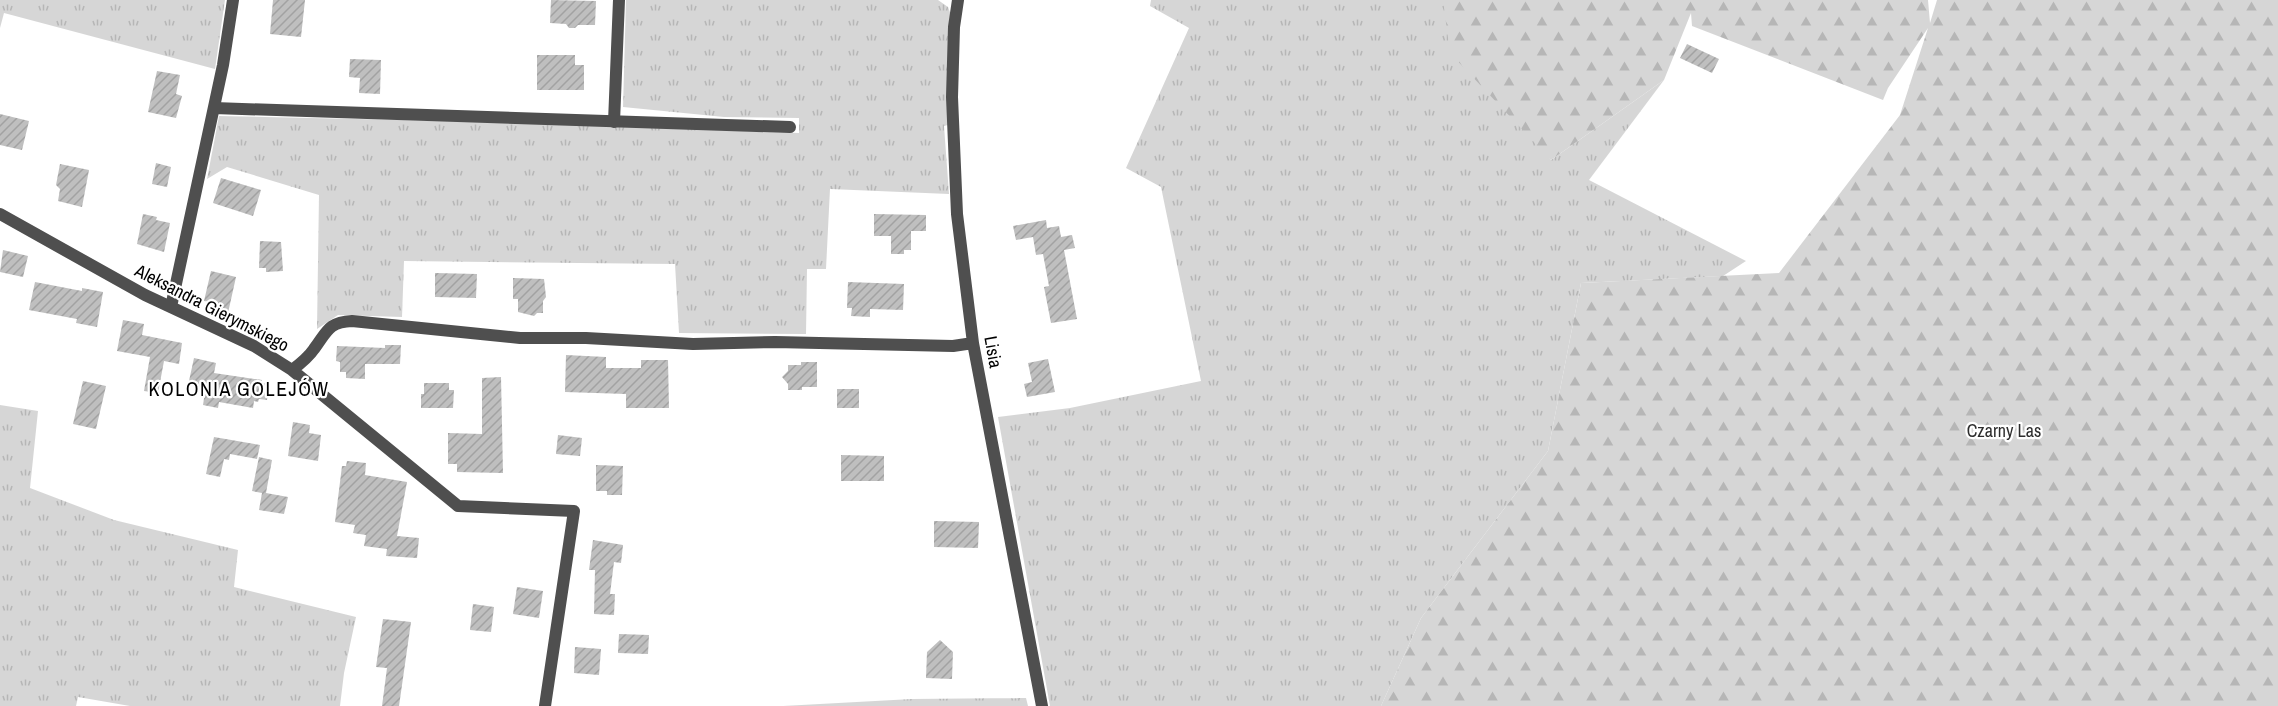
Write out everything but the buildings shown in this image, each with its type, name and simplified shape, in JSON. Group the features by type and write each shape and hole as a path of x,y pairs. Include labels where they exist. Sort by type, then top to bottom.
{"street":[{"path":"171,307 227,43 233,0"},
{"path":"614,122 618,0"},
{"name":"Lisia","path":"958,0 953,51 953,154 957,214 973,343 1042,706"},
{"path":"213,108 790,127"},
{"name":"Aleksandra Gierymskiego","path":"0,214 171,307 254,346 292,370 458,506 574,511 545,706"},
{"path":"292,370 305,360 330,327 339,322 352,321 520,338 586,338 693,344 775,342 952,346 973,343"}],"green space":[{"path":"0,0 225,0 215,69 4,13 0,28"},
{"path":"626,0 938,0 948,7 951,15 948,125 944,126 949,194 830,189 826,269 807,269 806,334 679,333 675,264 404,261 402,317 338,315 317,329 319,195 227,167 207,179 219,116 493,122 799,133 799,118 724,117 623,107"},
{"path":"1151,0 1444,0 1551,160 1664,80 1589,180 1746,261 1723,276 1581,283 1548,451 1421,618 1381,706 1050,706 998,417 1070,408 1201,381 1161,187 1126,168 1189,28 1150,6"},
{"name":"Czarny Las","path":"1443,0 1928,0 1930,23 1937,0 2278,0 2278,706 1381,706 1421,618 1548,451 1581,283 1779,273 1900,115 1928,28 1888,88 1883,100 1692,26 1691,13 1664,80 1551,160 1450,53"},
{"path":"0,405 38,411 30,488 114,520 238,550 234,587 356,617 344,673 340,706 130,706 78,697 76,706 0,706"},
{"path":"1026,698 1028,706 783,706 912,699"}],"district":[{"name":"KOLONIA GOLEJÓW","path":"239,389"}]}
